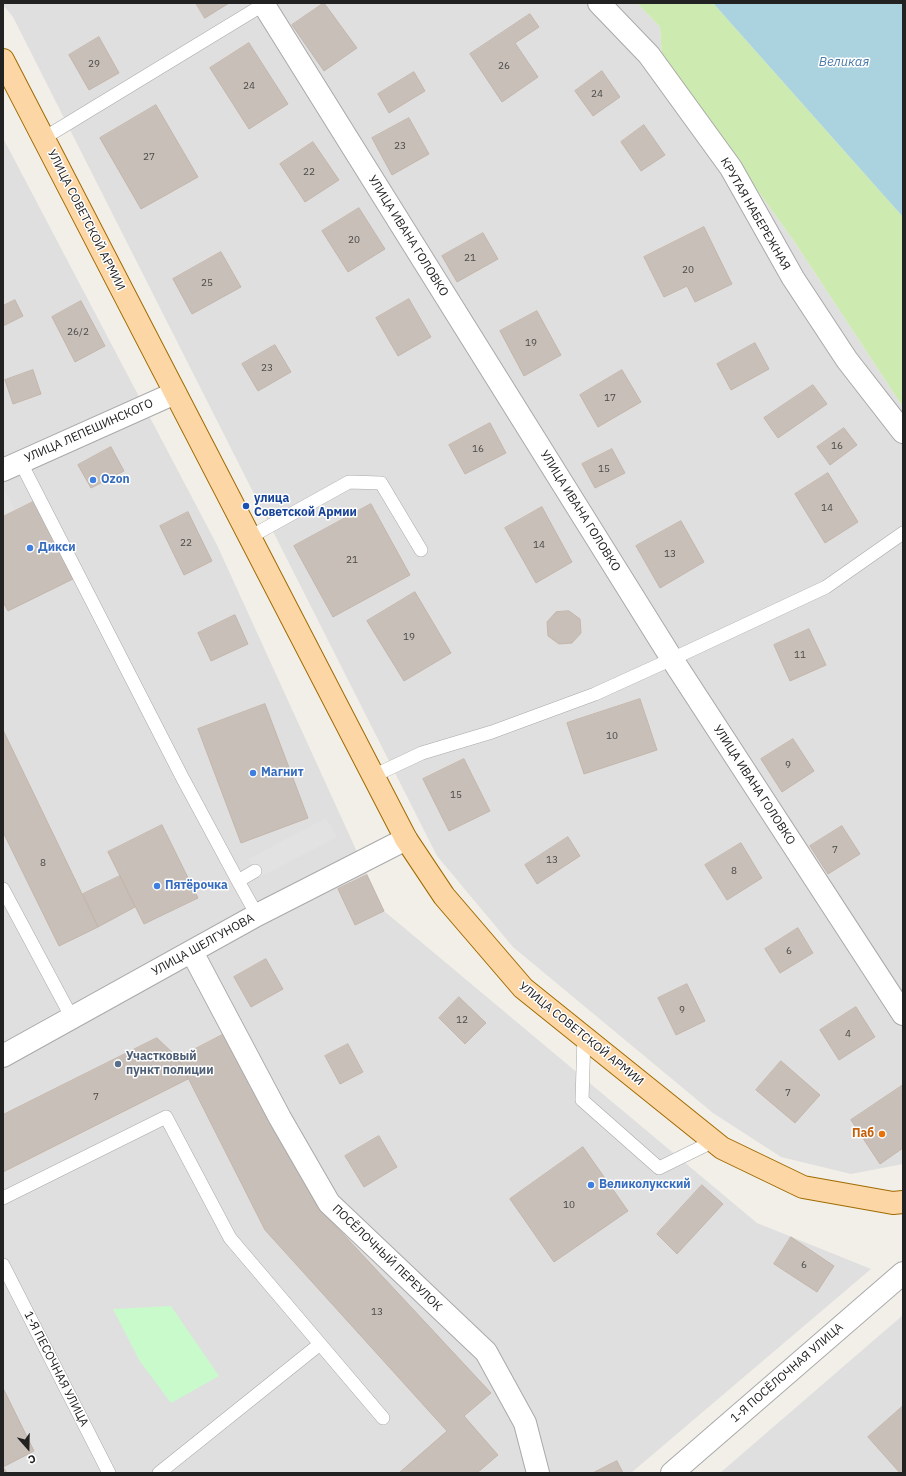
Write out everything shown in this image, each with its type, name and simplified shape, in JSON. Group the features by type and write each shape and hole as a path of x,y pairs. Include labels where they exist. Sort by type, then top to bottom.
{"main road":[{"name":"УЛИЦА СОВЕТСКОЙ АРМИИ","path":"3,60 406,839 444,896 523,988 722,1148 803,1187 893,1203 903,1202"}],"street":[{"name":"КРУТАЯ НАБЕРЕЖНАЯ","path":"599,3 649,55 731,168 793,278 847,360 903,432"},
{"name":"УЛИЦА ИВАНА ГОЛОВКО","path":"265,4 672,659 903,1014"},
{"name":"УЛИЦА ЛЕПЕШИНСКОГО","path":"12,465 175,393"},
{"name":"УЛИЦА ШЕЛГУНОВА","path":"3,1056 257,915 406,839"},
{"name":"ПОСЁЛОЧНЫЙ ПЕРЕУЛОК","path":"192,952 280,1118 329,1203 486,1352 525,1423 538,1473"},
{"name":"1-Я ПОСЁЛОЧНАЯ УЛИЦА","path":"672,1473 903,1273"}],"lane":[{"path":"44,138 265,4"},
{"path":"12,465 257,915"},
{"path":"250,537 349,482 381,484 421,550"},
{"path":"373,776 422,753 492,732 595,694 672,659 826,587 903,534"},
{"path":"238,881 255,871"},
{"path":"3,889 72,1018"},
{"path":"584,1037 582,1100 659,1168 714,1141"},
{"path":"3,1198 166,1117 230,1238 383,1418"},
{"name":"1-Я ПЕСОЧНАЯ УЛИЦА","path":"3,1265 109,1473"},
{"path":"159,1473 320,1344"}],"shaded area":[{"path":"3,3 637,3 660,27 662,58 794,241 903,407 903,1164 851,1174 781,1157 713,1113 513,947 437,856 13,17"},
{"path":"3,138 217,545 384,911 757,1223 871,1269 631,1473 3,1473"},
{"path":"3,486 14,509 3,515"},
{"path":"326,818 337,837 258,878 248,859"},
{"path":"903,1315 903,1473 720,1473"}],"green space":[{"path":"637,3 713,3 903,217 903,407 794,241 662,58 660,27"},
{"path":"171,1306 219,1376 171,1403 139,1360 113,1309"}],"water":[{"name":"Великая","path":"713,3 903,3 903,217"}],"building":[{"path":"196,3 229,3 205,18"},
{"path":"324,3 357,48 324,71 292,25"},
{"path":"530,14 539,27 515,43 538,77 502,102 470,54"},
{"path":"99,37 119,73 89,90 69,55"},
{"path":"249,43 288,104 249,129 210,68"},
{"path":"602,71 620,97 593,116 575,91"},
{"path":"414,72 425,91 389,113 378,94"},
{"path":"156,105 198,177 141,209 100,138"},
{"path":"409,118 429,154 392,175 372,138"},
{"path":"644,125 665,155 641,171 621,142"},
{"path":"313,142 339,180 305,202 280,164"},
{"path":"359,208 385,249 348,272 322,231"},
{"path":"704,227 732,284 695,302 687,286 664,297 644,257"},
{"path":"483,233 498,259 457,282 442,256"},
{"path":"221,252 241,287 192,314 173,279"},
{"path":"409,299 431,337 398,356 376,318"},
{"path":"15,300 23,316 3,326 3,306"},
{"path":"81,301 105,346 75,362 52,317"},
{"path":"537,311 561,355 524,376 500,331"},
{"path":"755,343 769,369 731,390 717,364"},
{"path":"275,345 291,372 258,391 242,364"},
{"path":"33,370 41,394 13,404 5,380"},
{"path":"622,370 641,402 598,427 580,395"},
{"path":"813,385 827,404 778,438 764,418"},
{"path":"490,423 506,453 465,474 449,445"},
{"path":"844,428 857,445 830,465 817,447"},
{"path":"111,447 124,471 91,488 78,465"},
{"path":"612,449 625,473 595,488 582,464"},
{"path":"828,473 858,522 825,543 795,494"},
{"name":"Дикси","path":"35,501 73,579 8,611 3,602 3,517"},
{"path":"371,504 410,575 333,617 294,546"},
{"path":"542,507 572,562 536,583 505,528"},
{"path":"188,512 212,561 184,575 160,526"},
{"path":"681,521 704,562 660,588 636,546"},
{"path":"415,592 451,653 404,681 367,621"},
{"path":"569,611 580,619 581,633 572,643 559,644 548,636 547,622 556,612"},
{"path":"235,615 248,644 211,661 198,633"},
{"path":"809,629 826,665 790,681 774,645"},
{"path":"640,699 657,750 584,774 567,723"},
{"name":"Магнит","path":"265,704 308,818 241,843 198,729"},
{"path":"3,730 98,927 59,946 3,832"},
{"path":"793,739 814,771 782,792 761,759"},
{"path":"464,759 490,811 449,831 423,779"},
{"path":"162,825 198,898 144,924 108,852"},
{"path":"842,826 860,854 828,874 810,846"},
{"path":"568,837 580,856 537,884 525,865"},
{"path":"741,843 762,878 727,900 705,865"},
{"path":"367,875 384,911 355,925 338,889"},
{"path":"120,876 135,907 98,927 83,894"},
{"path":"798,928 813,953 780,973 765,949"},
{"path":"266,959 283,989 251,1007 234,977"},
{"path":"687,984 705,1021 676,1035 658,998"},
{"path":"459,997 486,1023 465,1044 439,1018"},
{"path":"856,1007 875,1037 839,1060 820,1030"},
{"path":"230,1031 316,1205 491,1393 464,1416 498,1455 477,1473 399,1473 447,1431 265,1230 178,1058"},
{"path":"157,1038 178,1058 188,1079 3,1172 3,1115"},
{"path":"348,1044 363,1072 340,1084 325,1056"},
{"path":"781,1061 820,1095 795,1123 756,1090"},
{"name":"Паб","path":"903,1085 903,1148 880,1164 851,1120"},
{"path":"379,1136 397,1167 364,1187 345,1156"},
{"path":"583,1147 628,1211 554,1262 510,1199"},
{"path":"702,1185 723,1204 677,1254 657,1234"},
{"path":"791,1237 834,1266 817,1292 774,1264"},
{"path":"3,1388 34,1451 3,1467"},
{"path":"903,1406 903,1472 900,1473 868,1437"},
{"path":"617,1461 623,1473 593,1473"},
{"path":"3,1467 7,1473 3,1473"}],"place":[{"name":"Ozon","path":"93,480"},
{"name":"улица Советской Армии","path":"246,506"},
{"name":"Дикси","path":"30,548"},
{"name":"Магнит","path":"253,773"},
{"name":"Пятёрочка","path":"157,886"},
{"name":"Участковый пункт полиции","path":"118,1064"},
{"name":"Паб","path":"882,1134"},
{"name":"Великолукский","path":"591,1185"}]}
